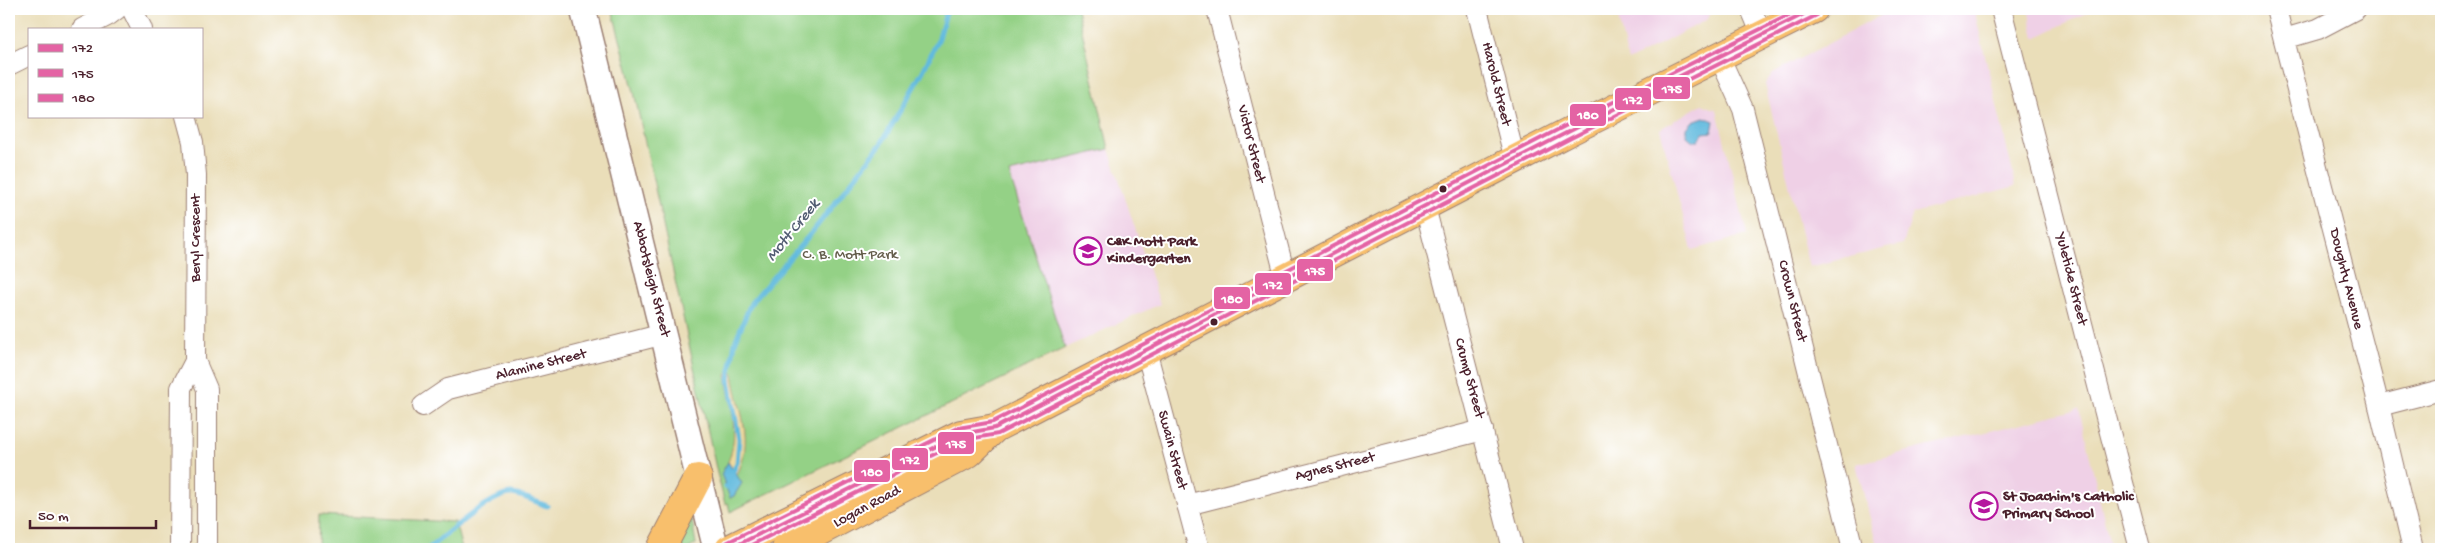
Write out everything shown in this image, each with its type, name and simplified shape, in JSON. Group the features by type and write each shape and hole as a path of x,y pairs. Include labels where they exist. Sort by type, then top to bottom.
{"main road":[{"name":"Logan Road","path":"786,549 969,453 995,428 1515,160 1814,9"},
{"name":"Logan Road","path":"730,549 961,434 995,428"},
{"path":"661,549 698,478"}],"street":[{"path":"84,28 109,15 116,9"},
{"path":"132,9 142,28"},
{"name":"Abbotsleigh Street","path":"583,9 716,549"},
{"name":"Victor Street","path":"1217,9 1286,279"},
{"name":"Harold Street","path":"1477,9 1515,160"},
{"path":"1751,9 1762,35"},
{"name":"Yuletide Street","path":"2001,9 2140,549"},
{"name":"Doughty Avenue","path":"2276,9 2379,406 2413,549"},
{"path":"2284,39 2318,29 2356,9"},
{"path":"9,65 28,56"},
{"name":"Crown Street","path":"1719,56 1743,109 1853,549"},
{"name":"Beryl Crescent","path":"187,118 193,142 196,175 195,361 207,388 208,549"},
{"name":"Crump Street","path":"1425,207 1513,549"},
{"name":"Alamine Street","path":"423,406 448,389 664,334"},
{"name":"Swain Street","path":"1146,350 1199,549"},
{"name":"Beryl Crescent","path":"180,549 181,388 195,361"},
{"path":"2379,406 2441,390"},
{"name":"Agnes Street","path":"1187,505 1483,430"}],"shaded area":[{"path":"1616,9 1715,9 1706,20 1628,61"},
{"path":"1893,9 1974,9 2016,186 1913,213 1903,244 1809,267 1765,84 1773,73"},
{"path":"2028,9 2094,9 2035,38"},
{"path":"1702,104 1717,110 1747,235 1692,250 1660,129"},
{"name":"C&K Mott Park Kindergarten","path":"1109,149 1160,304 1065,348 1009,173"},
{"name":"St Joachim's Catholic Primary School","path":"2079,409 2111,549 1878,549 1856,464"}],"green space":[{"name":"C. B. Mott Park","path":"612,9 1077,9 1109,149 1009,173 1065,348 730,512 728,503 725,504 717,473 634,92"},
{"path":"690,508 696,544 688,549 669,549"},
{"path":"319,515 455,522 462,549 318,549"}],"sand":[{"path":"730,370 733,373 745,437 745,450 736,477 728,462 732,451 734,430 726,375"}],"water":[{"path":"1704,117 1714,121 1712,132 1703,133 1699,141 1693,141 1687,136 1687,128 1693,121"},
{"path":"728,462 742,483 734,496 730,498 721,474"}],"waterway":[{"name":"Mott Creek","path":"726,487 737,463 739,439 729,379 735,342 751,303 813,231 881,144 923,71 939,38 947,9"},
{"name":"Mott Creek","path":"428,549 469,516 504,495 517,495 547,506"}],"transit line":[{"name":"180","path":"726,543 958,428 993,422 1565,126 1801,9"},
{"name":"172","path":"729,549 961,434 995,428 1568,132 1814,9"},
{"name":"175","path":"743,549 963,440 998,434 1571,138 1817,15"}],"place":[{"name":"C&K Mott Park Kindergarten","path":"1088,251"},
{"name":"St Joachim's Catholic Primary School","path":"1984,506"}]}
